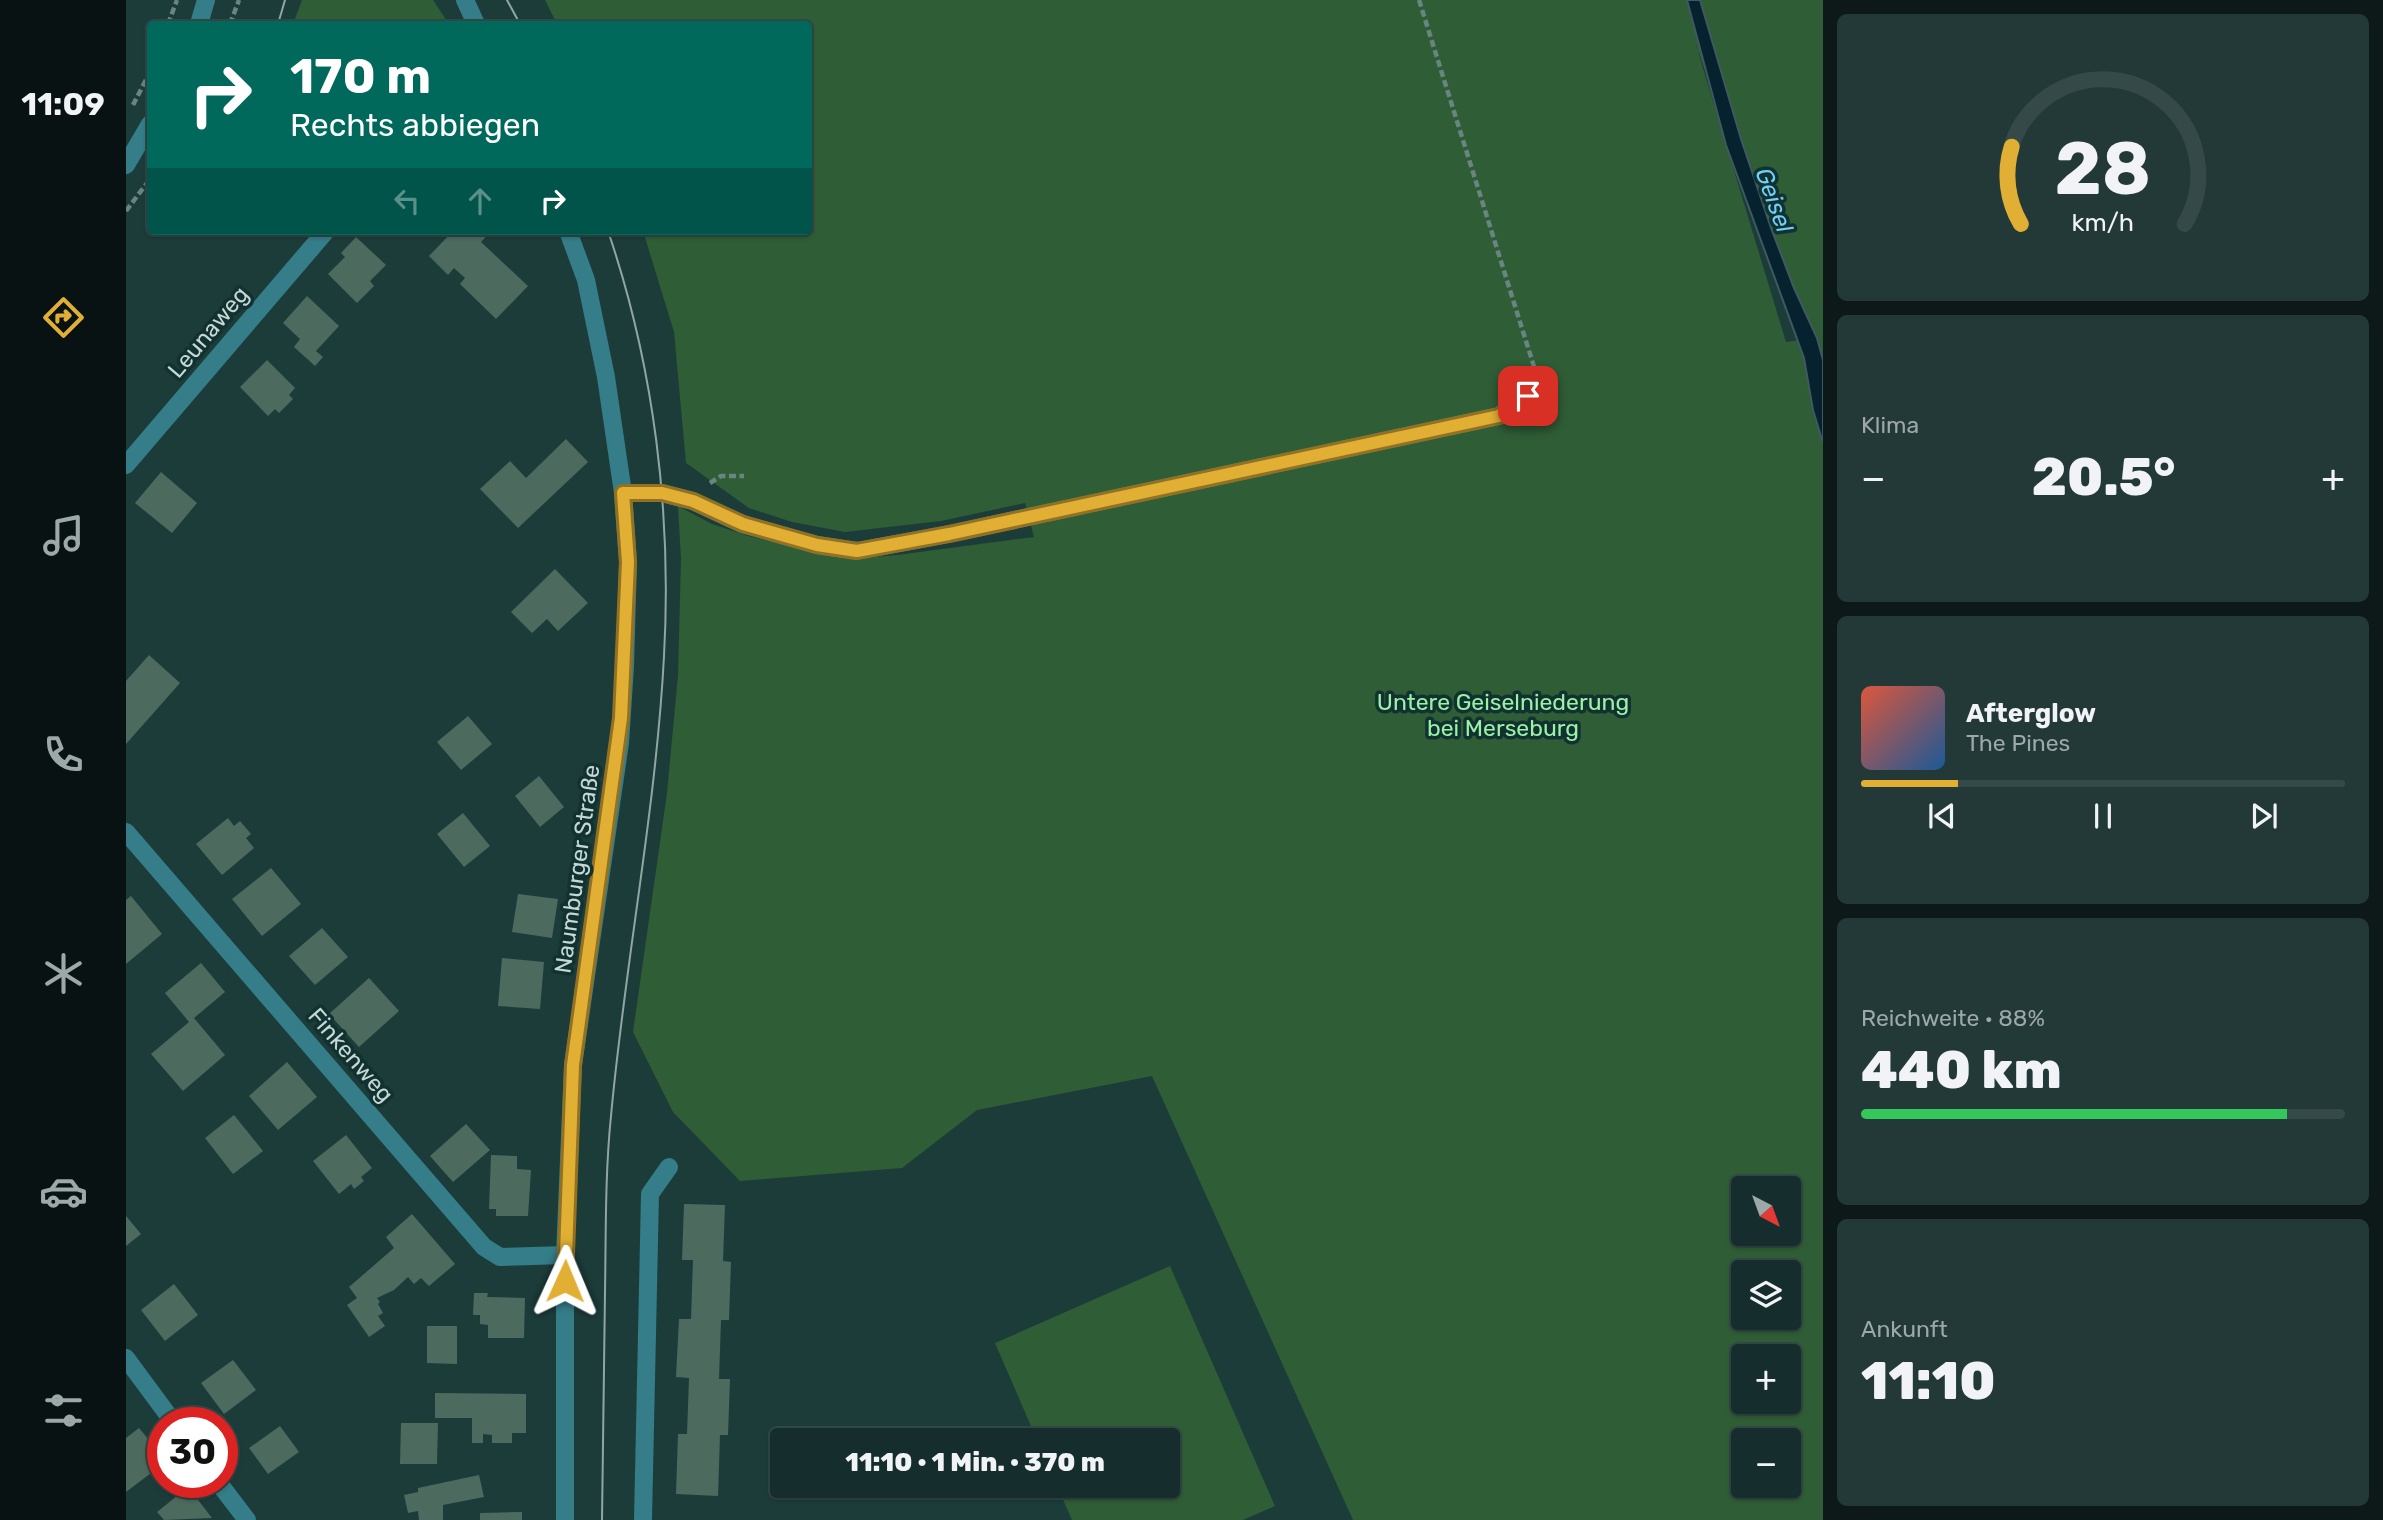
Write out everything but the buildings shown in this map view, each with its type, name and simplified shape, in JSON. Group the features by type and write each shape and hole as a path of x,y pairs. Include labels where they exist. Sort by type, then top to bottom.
{"street":[{"path":"199,21 206,0"},
{"path":"465,0 476,21"},
{"path":"126,165 147,129"},
{"name":"Leunaweg","path":"126,465 324,235"},
{"name":"Naumburger Straße","path":"565,1520 565,1255 573,1065 620,743 628,562 623,493 607,377 586,280 569,235"},
{"path":"623,493 662,493 693,501 755,528 817,545 857,551 963,531 1499,416 1528,396"},
{"name":"Finkenweg","path":"126,832 484,1247 500,1257 565,1255"},
{"path":"642,1520 650,1194 669,1167"},
{"path":"126,1358 162,1407"},
{"path":"230,1498 247,1520"}],"path":[{"path":"169,21 177,0"},
{"path":"231,21 239,0"},
{"path":"1419,0 1537,375 1528,396"},
{"path":"132,106 147,78"},
{"path":"126,211 147,183"}],"green space":[{"path":"302,0 433,0 447,21 294,21"},
{"name":"Untere Geiselniederung bei Merseburg","path":"545,0 1823,0 1823,1520 1353,1520 1152,1076 977,1110 902,1168 740,1181 673,1112 633,1032 667,793 678,675 681,559 678,506 712,524 748,536 849,559 1034,537 1025,503 941,521 845,532 792,522 749,508 686,463 674,332 644,235 812,235 812,21 556,21","holes":["1698,50 1807,339 1786,342"]},
{"path":"1170,1266 1275,1506 1243,1520 1072,1520 1062,1498 1180,1498 1180,1428 1032,1428 995,1343"}],"water":[{"path":"1687,0 1700,0 1741,139 1771,228 1817,338 1823,360 1823,443 1813,410 1804,358 1726,145"}],"tram line":[{"path":"279,21 285,0"},
{"path":"507,0 518,21"},
{"path":"602,1520 609,1138 654,771 666,602 662,494 648,387 624,282 609,235"}],"route":[{"path":"565,1281 573,1065 620,743 628,562 623,493 662,493 693,501 743,524 817,545 857,551 949,534 1499,416 1528,396"}],"water label":[{"name":"Geisel","path":"1774,200"}]}
